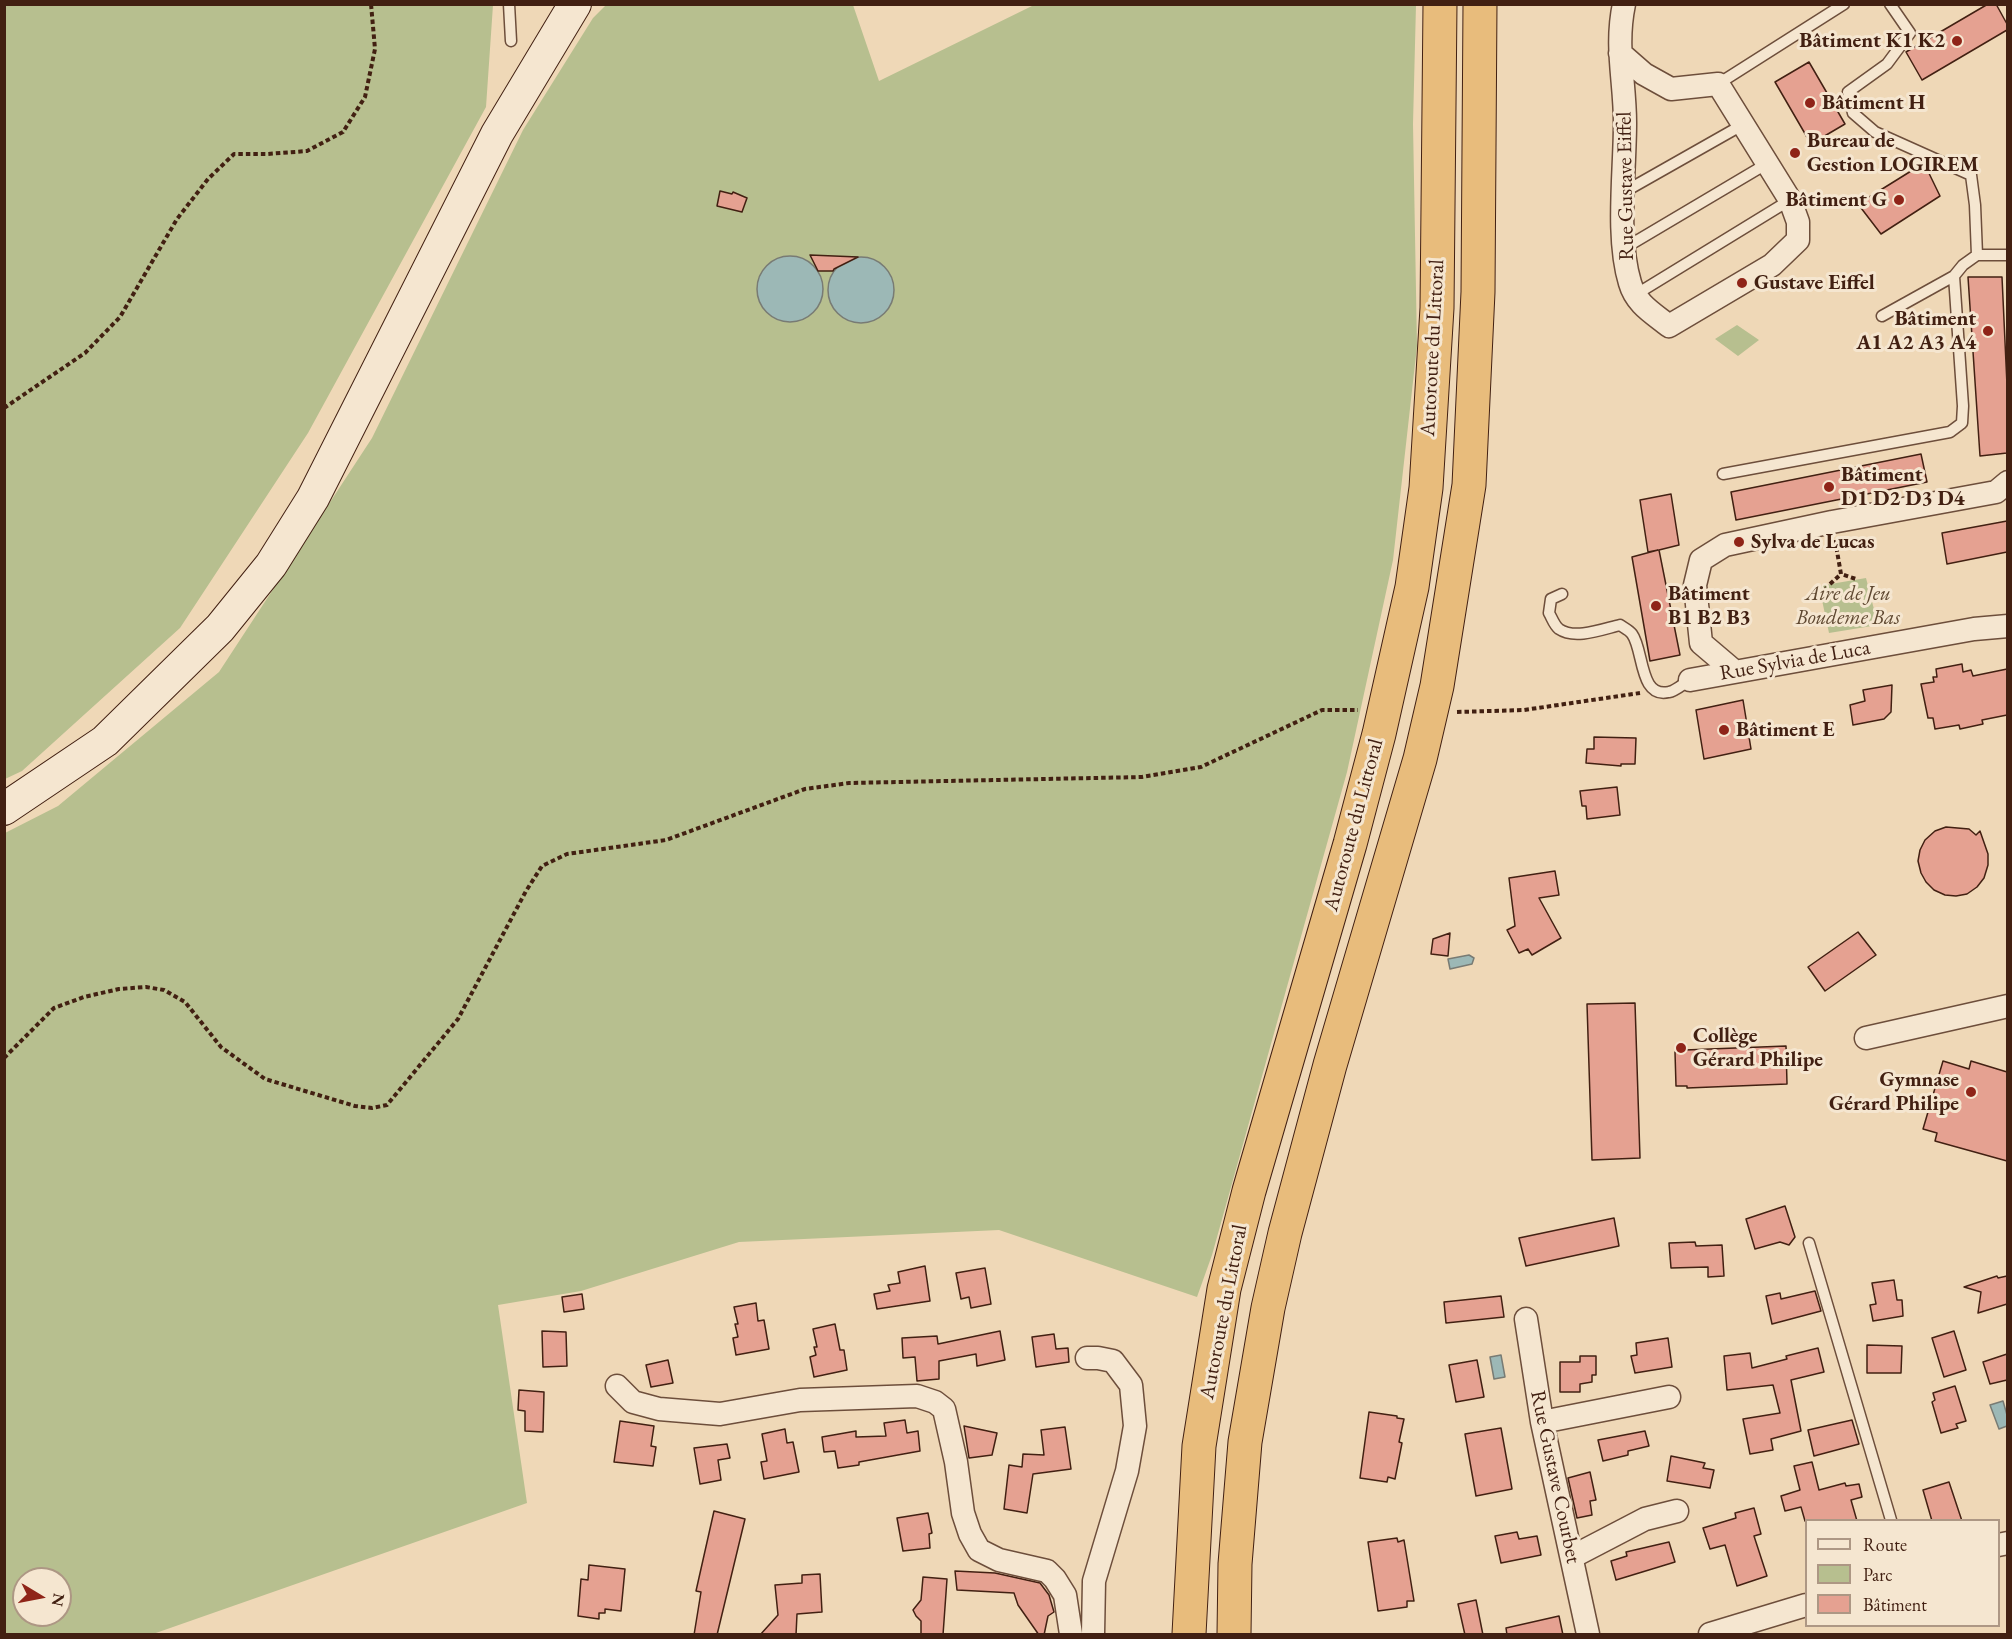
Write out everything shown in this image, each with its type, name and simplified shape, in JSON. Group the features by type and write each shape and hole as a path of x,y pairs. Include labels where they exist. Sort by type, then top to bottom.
{"highway":[{"name":"Autoroute du Littoral","path":"1189,1635 1199,1446 1224,1289 1249,1191 1350,843 1379,734 1412,586 1426,488 1437,308 1440,4"},
{"name":"Autoroute du Littoral","path":"1234,1635 1235,1564 1245,1442 1269,1308 1285,1233 1330,1065 1420,759 1437,686 1469,485 1478,292 1480,4"}],"main road":[{"path":"4,809 105,741 220,628 271,566 313,498 496,134 575,4"}],"street":[{"name":"Rue Gustave Eiffel","path":"1624,4 1620,26 1626,120 1623,249 1630,284 1640,304 1669,326 1772,265 1798,240 1798,222 1791,200 1718,84"},
{"path":"1620,53 1644,74 1671,89 1718,84"},
{"path":"1734,671 1701,643 1695,585 1701,560 1725,545 1832,522 1996,492 2007,482"},
{"name":"Rue Sylvia de Luca","path":"1690,680 1974,629 2007,626"},
{"path":"1866,1038 2007,1006"},
{"name":"Rue Gustave Courbet","path":"1526,1319 1542,1422 1588,1635"},
{"path":"1087,1358 1113,1361 1131,1385 1134,1426 1127,1471 1094,1581 1093,1635"},
{"path":"617,1386 633,1402 659,1409 720,1414 800,1400 917,1396 935,1402 944,1409 956,1462 963,1513 970,1534 979,1550 999,1560 1047,1571 1065,1595 1071,1635"},
{"path":"1542,1422 1669,1397"},
{"path":"1572,1557 1645,1519 1677,1511"},
{"path":"1710,1635 1805,1605"}],"lane":[{"path":"509,4 511,41"},
{"path":"1718,84 1844,4"},
{"path":"1890,4 1910,33 1887,64 1848,92 1853,113 1875,132 1971,175 1977,255"},
{"path":"1624,192 1744,124"},
{"path":"1623,249 1768,164"},
{"path":"1635,295 1791,200"},
{"path":"1882,316 1954,276 1963,265 1977,255 2007,255"},
{"path":"1723,474 1950,432 1962,423 1963,406 1954,276"},
{"path":"1562,594 1551,599 1549,613 1557,628 1566,632 1583,633 1620,625 1632,633 1639,648 1647,682 1655,690 1669,693 1690,680"},
{"path":"1809,1243 1890,1519"}],"path":[{"path":"4,408 85,352 120,316 177,219 208,179 234,154 307,151 343,132 365,97 375,49 370,4"},
{"path":"1832,522 1840,574"},
{"path":"1840,574 1856,579"},
{"path":"1830,584 1840,574"},
{"path":"1456,712 1524,710 1655,690"},
{"path":"4,1058 54,1008 84,997 119,989 146,987 164,990 185,1002 221,1047 265,1079 355,1106 380,1107 387,1105 458,1019 526,891 542,866 567,854 666,840 805,789 849,783 1142,777 1201,767 1322,710 1368,710"}],"green space":[{"path":"4,5 493,5 486,107 308,433 180,628 22,771 5,779"},
{"path":"606,5 853,5 879,81 1034,5 1416,5 1413,124 1417,346 1393,560 1347,772 1212,1255 1197,1297 999,1230 739,1242 581,1291 498,1305 527,1503 153,1634 5,1634 5,833 58,806 219,672 372,438 523,130 593,18"},
{"path":"1737,325 1759,340 1738,356 1715,339"},
{"name":"Aire de Jeu Boudeme Bas","path":"1866,578 1878,625 1829,633 1819,586"}],"water":[{"path":"783,256 797,256 809,261 818,270 823,289 821,302 814,313 797,322 783,322 771,317 762,308 757,296 757,282 762,270 771,261"},
{"path":"854,257 868,257 880,262 889,271 894,290 892,303 885,314 868,323 854,323 842,318 833,309 828,297 828,283 833,271 842,262"},
{"path":"1469,955 1474,958 1472,964 1450,969 1448,959"},
{"path":"1501,1355 1505,1377 1494,1379 1490,1357"},
{"path":"2003,1401 2007,1426 1999,1429 1990,1405"}],"building":[{"name":"Bâtiment K1 K2","path":"1988,4 1996,4 2007,24 2007,30 1922,80 1906,52"},
{"name":"Bâtiment H","path":"1809,62 1845,124 1811,144 1775,82"},
{"name":"Bâtiment G","path":"1924,163 1940,196 1881,234 1858,204"},
{"path":"720,191 732,194 733,192 747,198 742,212 717,206"},
{"path":"810,255 858,257 833,271 818,271"},
{"name":"Bâtiment A1 A2 A3 A4","path":"1968,277 2002,277 2007,385 2007,453 1980,456"},
{"name":"Bâtiment D1 D2 D3 D4","path":"1921,454 1927,482 1736,520 1731,492"},
{"name":"Bâtiment B1 B2 B3","path":"1671,494 1679,545 1659,550 1680,655 1650,661 1632,557 1658,550 1648,552 1640,500"},
{"path":"2007,521 2007,552 1947,564 1942,533"},
{"path":"1962,664 1963,672 1971,670 1973,676 2007,669 2007,715 1982,720 1983,724 1960,729 1959,725 1935,729 1933,718 1928,718 1921,684 1934,682 1933,677 1937,677 1936,669"},
{"path":"1892,685 1891,712 1884,719 1853,725 1850,705 1865,701 1863,690"},
{"name":"Bâtiment E","path":"1743,700 1751,749 1704,759 1696,710"},
{"path":"1594,737 1636,738 1635,764 1621,764 1621,766 1586,763 1587,749 1594,749"},
{"path":"1617,787 1620,815 1587,819 1586,806 1582,806 1580,791"},
{"path":"1946,827 1969,829 1976,835 1980,831 1988,854 1988,865 1984,878 1967,894 1945,895 1934,890 1921,873 1918,861 1925,840 1935,831"},
{"path":"1555,871 1559,895 1539,898 1561,938 1532,955 1528,949 1519,953 1507,930 1515,926 1509,878"},
{"path":"1858,932 1876,955 1825,991 1808,967"},
{"path":"1450,933 1448,956 1431,954 1433,939"},
{"path":"1635,1003 1640,1158 1592,1160 1587,1004"},
{"path":"1786,1046 1787,1084 1687,1088 1687,1086 1676,1086 1675,1052"},
{"name":"Gymnase Gérard Philipe","path":"1943,1061 1969,1069 1971,1061 2007,1072 2007,1161 1935,1141 1937,1133 1923,1129"},
{"path":"1785,1206 1795,1237 1789,1245 1780,1242 1755,1249 1746,1219"},
{"path":"1614,1218 1619,1246 1526,1266 1519,1238"},
{"path":"1695,1242 1696,1246 1722,1245 1724,1276 1708,1277 1708,1267 1671,1268 1669,1243"},
{"path":"925,1266 930,1301 877,1309 874,1294 890,1291 888,1285 900,1283 898,1272"},
{"path":"985,1268 991,1304 971,1308 969,1297 961,1299 956,1273"},
{"path":"1997,1276 1998,1278 2007,1276 2007,1304 1978,1313 1981,1292 1964,1287"},
{"path":"1894,1280 1897,1300 1902,1300 1903,1316 1873,1321 1870,1305 1876,1304 1872,1283"},
{"path":"1815,1291 1821,1311 1772,1324 1766,1296 1780,1293 1781,1299"},
{"path":"582,1294 584,1309 564,1312 562,1297"},
{"path":"1501,1296 1504,1317 1446,1323 1444,1302"},
{"path":"756,1303 758,1321 764,1320 769,1349 736,1355 733,1338 738,1337 735,1324 738,1324 734,1307"},
{"path":"835,1324 840,1350 844,1350 847,1370 814,1377 810,1357 816,1355 814,1347 817,1347 813,1329"},
{"path":"542,1331 566,1332 567,1366 543,1367"},
{"path":"1000,1331 1005,1360 977,1366 976,1354 939,1361 939,1379 917,1381 915,1357 903,1358 902,1338 937,1336 938,1344"},
{"path":"1954,1331 1966,1370 1944,1377 1932,1338"},
{"path":"1054,1334 1056,1349 1068,1348 1069,1362 1036,1367 1032,1337"},
{"path":"1668,1338 1672,1367 1635,1373 1631,1356 1637,1355 1636,1343"},
{"path":"1867,1345 1902,1346 1901,1373 1867,1373"},
{"path":"1818,1348 1824,1372 1791,1380 1801,1431 1771,1439 1773,1450 1750,1454 1743,1419 1780,1413 1773,1385 1727,1390 1724,1356 1750,1353 1752,1368"},
{"path":"2007,1354 2007,1380 1990,1384 1983,1362"},
{"path":"1580,1356 1596,1356 1596,1375 1592,1375 1592,1382 1580,1384 1580,1392 1560,1392 1560,1362 1580,1362"},
{"path":"668,1360 673,1383 651,1387 646,1365"},
{"path":"1477,1360 1484,1397 1456,1402 1449,1365"},
{"path":"1955,1386 1966,1421 1956,1424 1958,1428 1941,1433 1932,1402 1935,1400 1933,1393"},
{"path":"519,1390 544,1392 543,1432 525,1431 525,1411 518,1410"},
{"path":"1369,1412 1404,1419 1395,1479 1388,1477 1387,1482 1360,1478"},
{"path":"905,1420 907,1433 918,1431 920,1451 838,1468 835,1451 824,1452 822,1437 856,1431 856,1437 886,1436 884,1423"},
{"path":"1852,1420 1859,1444 1814,1456 1808,1430"},
{"path":"620,1421 654,1426 651,1446 656,1447 653,1466 614,1462"},
{"path":"964,1426 997,1433 992,1455 969,1458"},
{"path":"1065,1427 1071,1469 1033,1474 1027,1513 1004,1509 1009,1465 1022,1467 1023,1454 1044,1455 1041,1430"},
{"path":"1501,1428 1512,1489 1476,1496 1465,1434"},
{"path":"785,1429 787,1443 793,1442 799,1472 764,1479 761,1462 767,1461 762,1434"},
{"path":"1645,1431 1649,1446 1628,1451 1628,1455 1603,1461 1598,1440"},
{"path":"727,1444 730,1458 718,1460 721,1480 700,1484 694,1448"},
{"path":"1671,1456 1705,1463 1703,1468 1714,1470 1710,1488 1667,1481"},
{"path":"1812,1462 1819,1490 1845,1483 1846,1486 1859,1484 1862,1497 1851,1500 1856,1519 1805,1519 1805,1521 1801,1507 1785,1511 1781,1496 1800,1490 1794,1466"},
{"path":"1590,1472 1596,1500 1590,1501 1592,1515 1577,1518 1568,1478"},
{"path":"1949,1482 1961,1519 1931,1519 1923,1490"},
{"path":"1754,1508 1761,1534 1754,1536 1767,1576 1737,1586 1725,1545 1710,1549 1703,1528 1736,1518 1735,1513"},
{"path":"714,1511 745,1519 717,1635 694,1635 701,1592 696,1591"},
{"path":"928,1513 932,1533 929,1534 930,1548 903,1551 897,1518"},
{"path":"1517,1532 1519,1539 1537,1536 1541,1555 1501,1563 1495,1536"},
{"path":"1397,1538 1398,1542 1404,1540 1414,1601 1407,1601 1407,1607 1378,1611 1368,1542"},
{"path":"1669,1542 1675,1562 1616,1580 1611,1561 1627,1556 1626,1552"},
{"path":"589,1565 625,1569 621,1611 605,1609 605,1613 599,1613 599,1619 578,1616 581,1579 588,1580"},
{"path":"955,1571 995,1573 1040,1583 1049,1595 1054,1612 1048,1616 1044,1635 1039,1635 1018,1605 1014,1593 957,1590"},
{"path":"820,1574 822,1612 797,1614 796,1635 760,1635 778,1615 775,1585 802,1583 802,1575"},
{"path":"923,1577 947,1579 943,1635 921,1635 921,1621 913,1610 921,1600"},
{"path":"1476,1600 1483,1635 1465,1635 1458,1604"},
{"path":"1559,1616 1563,1635 1507,1635 1506,1628"}],"place":[{"name":"Bâtiment K1 K2","path":"1957,41"},
{"name":"Bâtiment H","path":"1810,103"},
{"name":"Bureau de Gestion LOGIREM","path":"1795,153"},
{"name":"Bâtiment G","path":"1899,200"},
{"name":"Gustave Eiffel","path":"1742,283"},
{"name":"Bâtiment A1 A2 A3 A4","path":"1988,331"},
{"name":"Bâtiment D1 D2 D3 D4","path":"1829,487"},
{"name":"Sylva de Lucas","path":"1739,542"},
{"name":"Bâtiment B1 B2 B3","path":"1656,606"},
{"name":"Bâtiment E","path":"1724,730"},
{"name":"Collège Gérard Philipe","path":"1681,1048"},
{"name":"Gymnase Gérard Philipe","path":"1971,1092"}]}
